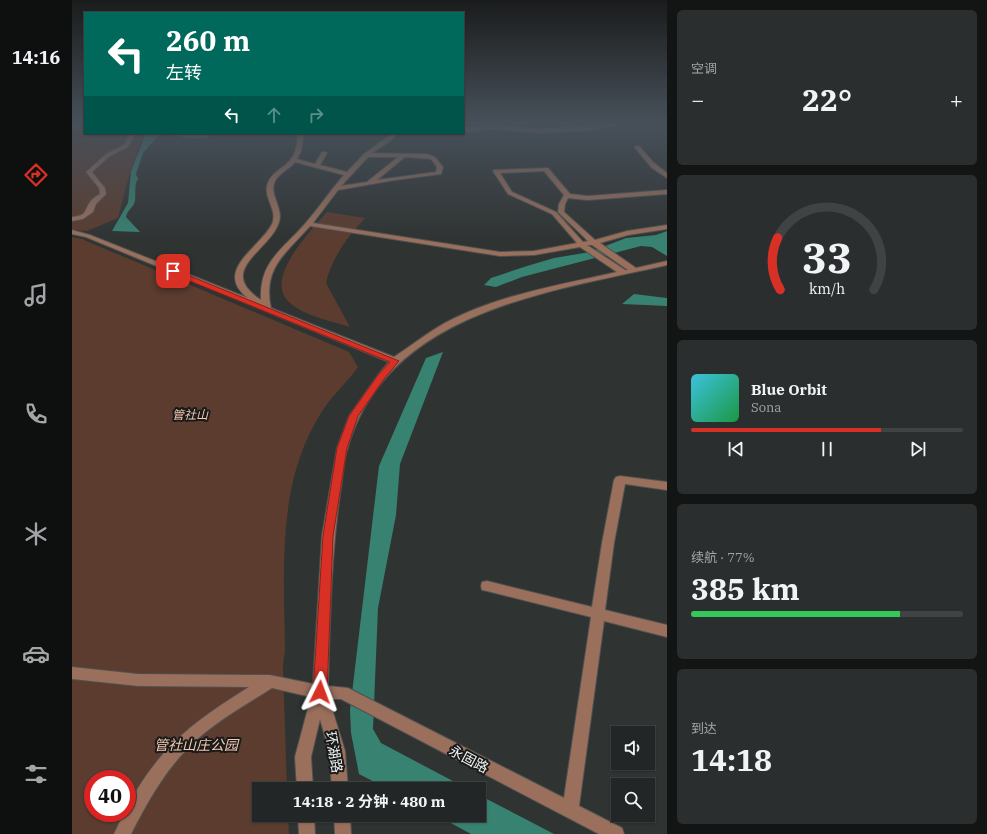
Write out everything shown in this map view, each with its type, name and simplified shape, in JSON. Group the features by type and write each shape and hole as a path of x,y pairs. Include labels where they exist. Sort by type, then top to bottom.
{"street":[{"path":"72,219 87,215 91,211 93,201 103,194 102,188 89,172 91,168 98,163"},
{"path":"267,308 241,287 239,279 244,262 249,253 266,238 276,221 278,213 270,189 275,175 290,163"},
{"path":"305,163 348,174"},
{"path":"267,308 264,298 264,286 276,259 286,246 308,224 348,174 359,163"},
{"path":"368,184 394,163"},
{"path":"337,188 368,184 396,178 439,173 440,167 437,163"},
{"path":"650,163 667,176"},
{"path":"557,213 567,194 546,169 496,172 510,193 557,213 593,242 634,270"},
{"path":"566,196 588,198 667,192"},
{"path":"537,205 562,204"},
{"path":"557,213 582,244 622,272"},
{"path":"308,224 500,254 534,253 593,242 627,233 667,227"},
{"path":"72,232 88,236 395,361"},
{"name":"环湖路","path":"305,782 303,757 320,692 328,536 342,448 354,416 381,377 395,361 448,325 492,306 622,272 667,263"},
{"path":"226,293 248,294 264,286"},
{"path":"570,811 600,615 608,544 620,480 667,486"},
{"path":"487,586 667,631"},
{"name":"永固路","path":"72,673 138,680 270,681 320,692 343,693 616,834"},
{"path":"122,834 145,791 175,751 208,723 270,681"},
{"name":"环湖路","path":"320,692 337,751 339,782"},
{"path":"306,822 307,834"},
{"path":"342,822 343,834"}],"green space":[{"path":"72,163 133,163 118,218 87,231 72,230"},
{"path":"327,212 365,218 352,233 336,256 326,283 350,327 318,318 296,308 290,303 283,293 282,282 285,269 292,256"},
{"name":"管社山","path":"72,237 82,239 349,352 358,367 325,407 309,435 298,464 286,524 284,555 285,649 283,666 287,782 252,782 252,822 288,822 289,834 72,834"}],"shaded area":[{"path":"134,163 140,163 136,174 138,179 135,201 126,217 140,232 112,231 128,203 131,171"},
{"path":"667,231 667,256 652,247 641,246 522,277 496,287 484,285 491,278 554,258 590,252 626,238 656,235"},
{"path":"634,294 667,298 667,306 622,304"},
{"path":"443,352 400,464 396,515 378,608 373,729 381,743 455,782 374,782 359,774 351,733 350,710 379,466 426,358"},
{"path":"486,799 554,834 471,834 449,822 486,822"}],"route":[{"path":"173,271 395,361 381,377 354,416 342,448 328,536 320,692"}],"park label":[{"name":"管社山庄公园","path":"196,745"}]}
